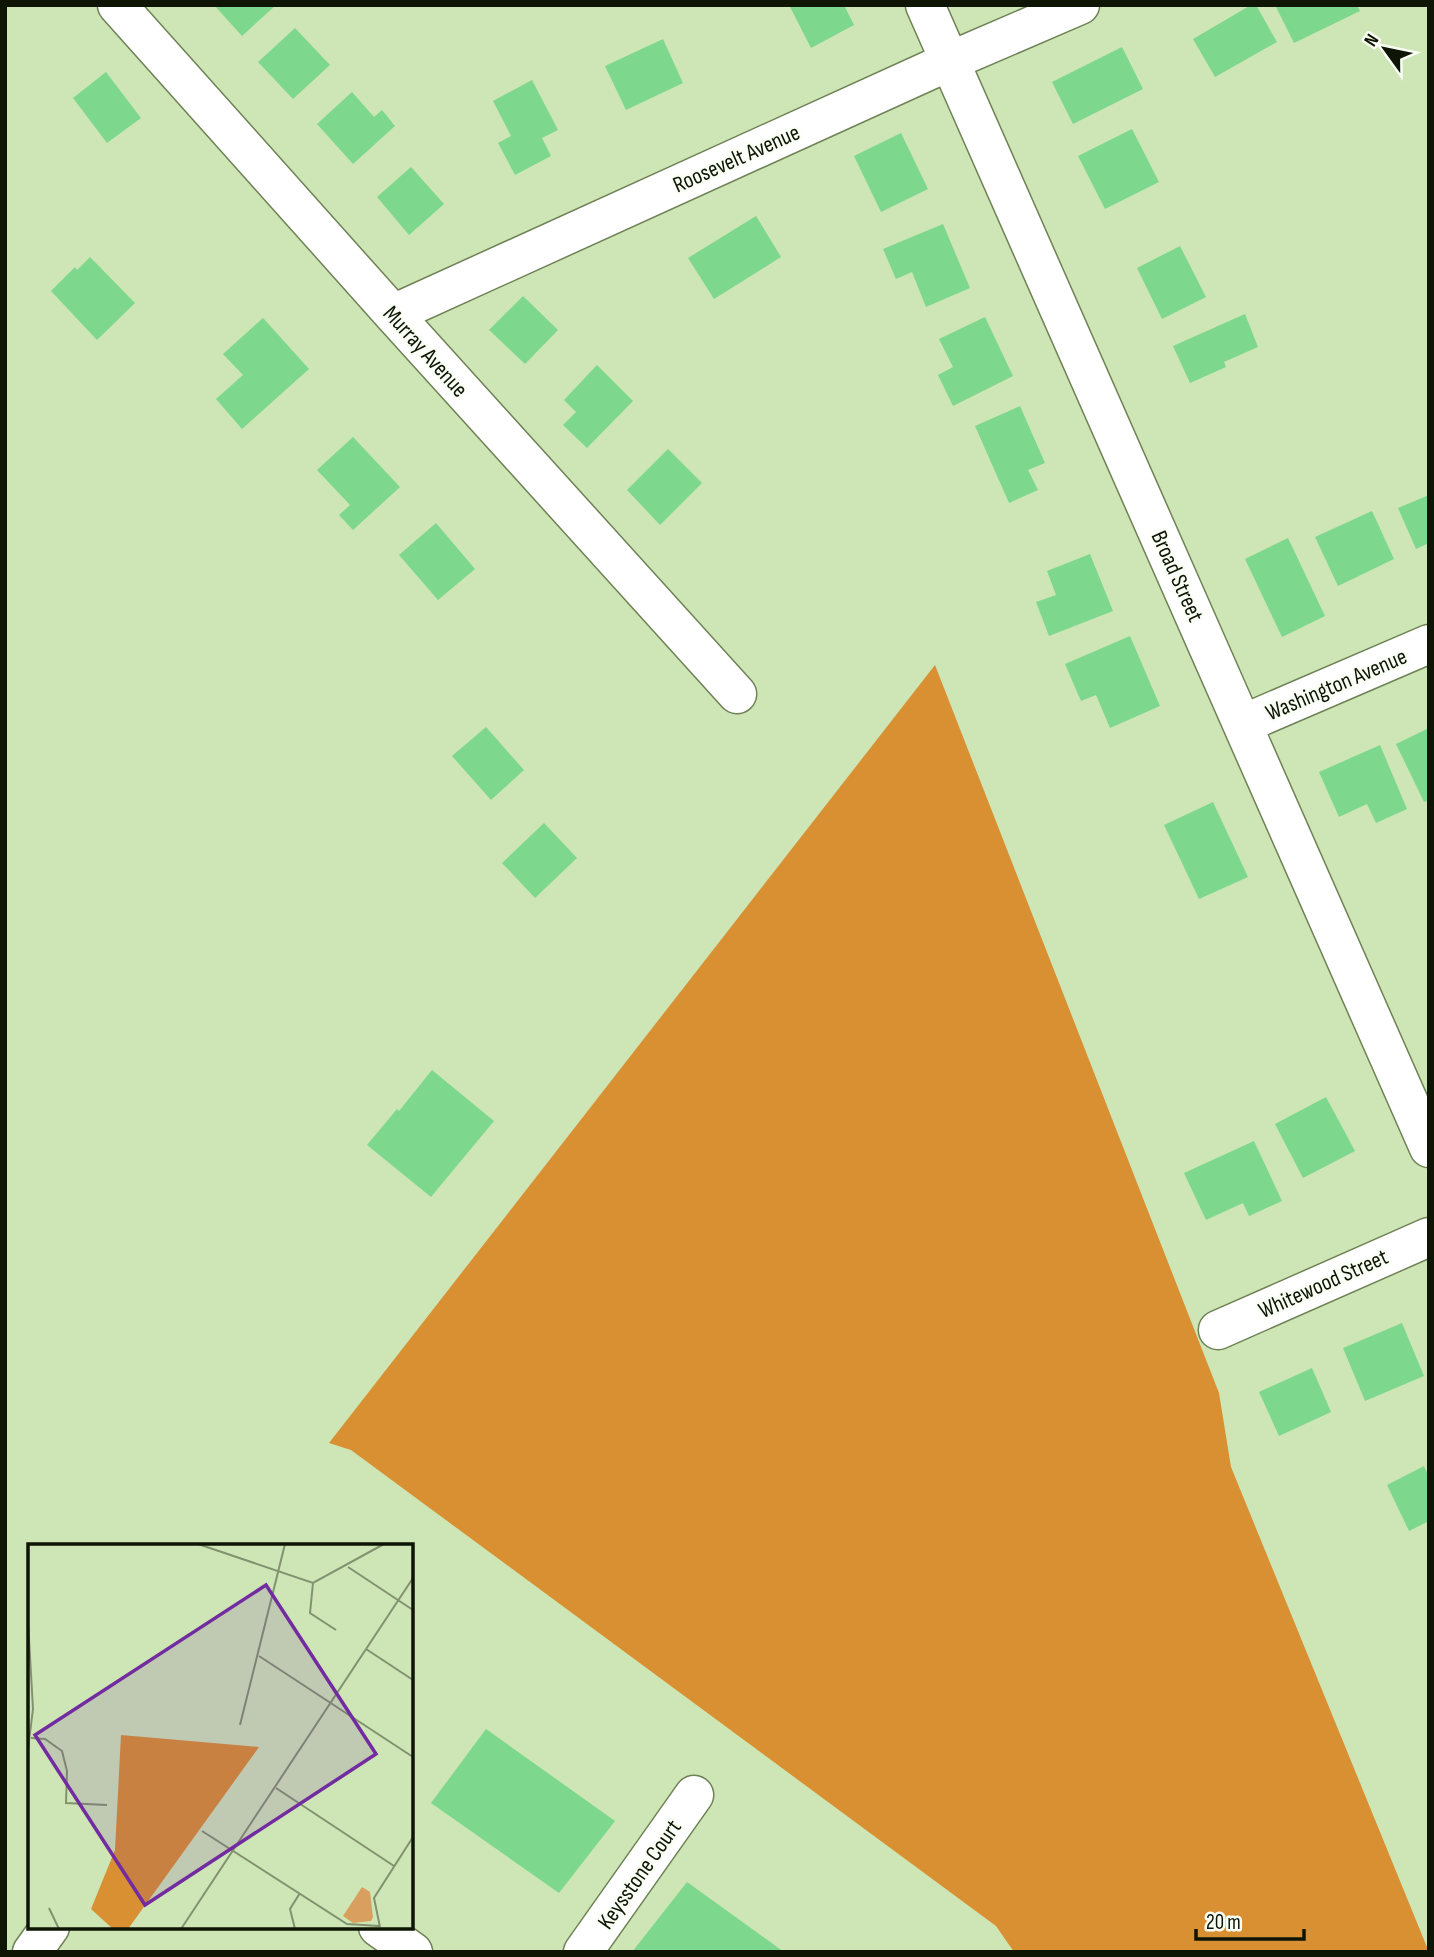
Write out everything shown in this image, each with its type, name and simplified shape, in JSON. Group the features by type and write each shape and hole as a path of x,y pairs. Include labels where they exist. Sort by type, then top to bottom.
{"street":[{"name":"Murray Avenue","path":"117,5 737,694"},
{"name":"Broad Street","path":"925,5 1429,1148"},
{"name":"Roosevelt Avenue","path":"393,314 950,61 1080,5"},
{"name":"Washington Avenue","path":"1243,724 1429,644"},
{"name":"Whitewood Street","path":"1218,1329 1429,1237"},
{"name":"Keysstone Court","path":"583,1952 694,1795"},
{"path":"32,1952 49,1929"},
{"path":"381,1929 413,1952"}],"shaded area":[{"path":"935,665 1219,1393 1231,1467 1429,1952 1014,1952 996,1926 351,1450 329,1443"}],"building":[{"path":"214,5 276,5 242,36"},
{"path":"789,5 844,5 854,25 811,48"},
{"path":"1251,5 1256,5 1277,42 1215,77 1193,39"},
{"path":"1275,5 1357,5 1360,11 1294,43"},
{"path":"295,28 330,65 293,99 258,62"},
{"path":"663,39 683,83 626,110 605,66"},
{"path":"1122,47 1143,89 1073,124 1052,82"},
{"path":"106,72 141,118 107,143 73,98"},
{"path":"532,80 558,130 542,138 551,156 515,175 498,143 511,136 493,101"},
{"path":"352,92 374,117 382,110 395,126 353,164 317,124"},
{"path":"1132,129 1159,182 1105,209 1078,156"},
{"path":"901,133 928,189 881,212 854,156"},
{"path":"411,167 444,204 409,235 377,197"},
{"path":"756,216 781,257 714,299 688,258"},
{"path":"943,224 970,288 926,307 912,272 896,279 883,249"},
{"path":"1180,246 1206,297 1162,319 1137,268"},
{"path":"90,257 135,303 97,340 51,291 75,267 77,270"},
{"path":"523,296 558,330 525,364 489,330"},
{"path":"1245,314 1258,347 1224,362 1226,367 1190,383 1173,346"},
{"path":"985,317 1013,376 953,406 938,375 953,367 939,339"},
{"path":"263,318 309,369 242,429 216,399 243,375 223,354"},
{"path":"597,365 633,401 587,448 563,425 576,412 564,400"},
{"path":"1020,406 1045,463 1028,470 1038,490 1009,503 975,426"},
{"path":"353,437 400,487 353,530 339,515 350,505 317,470"},
{"path":"668,449 702,483 660,525 627,490"},
{"path":"1429,495 1429,543 1416,549 1398,508"},
{"path":"1372,511 1394,559 1338,586 1315,537"},
{"path":"436,523 475,569 438,600 399,555"},
{"path":"1288,538 1325,616 1282,637 1245,559"},
{"path":"1090,554 1113,611 1049,636 1036,602 1056,595 1047,571"},
{"path":"1130,636 1160,706 1110,728 1096,695 1081,701 1065,664"},
{"path":"486,727 524,770 491,800 452,756"},
{"path":"1429,728 1429,800 1424,802 1396,744"},
{"path":"1380,745 1407,809 1376,823 1367,804 1339,817 1319,772"},
{"path":"1213,802 1248,877 1199,899 1164,825"},
{"path":"544,823 577,858 535,898 502,863"},
{"path":"432,1070 494,1121 431,1197 367,1145"},
{"path":"1326,1097 1355,1151 1303,1178 1275,1124"},
{"path":"1254,1141 1282,1201 1249,1216 1243,1203 1206,1220 1184,1173"},
{"path":"1402,1323 1424,1376 1365,1401 1343,1348"},
{"path":"1312,1368 1331,1412 1279,1436 1259,1392"},
{"path":"1424,1466 1429,1477 1429,1521 1409,1531 1387,1485"},
{"path":"486,1729 615,1821 559,1893 431,1803"},
{"path":"687,1882 784,1952 632,1952"}]}
